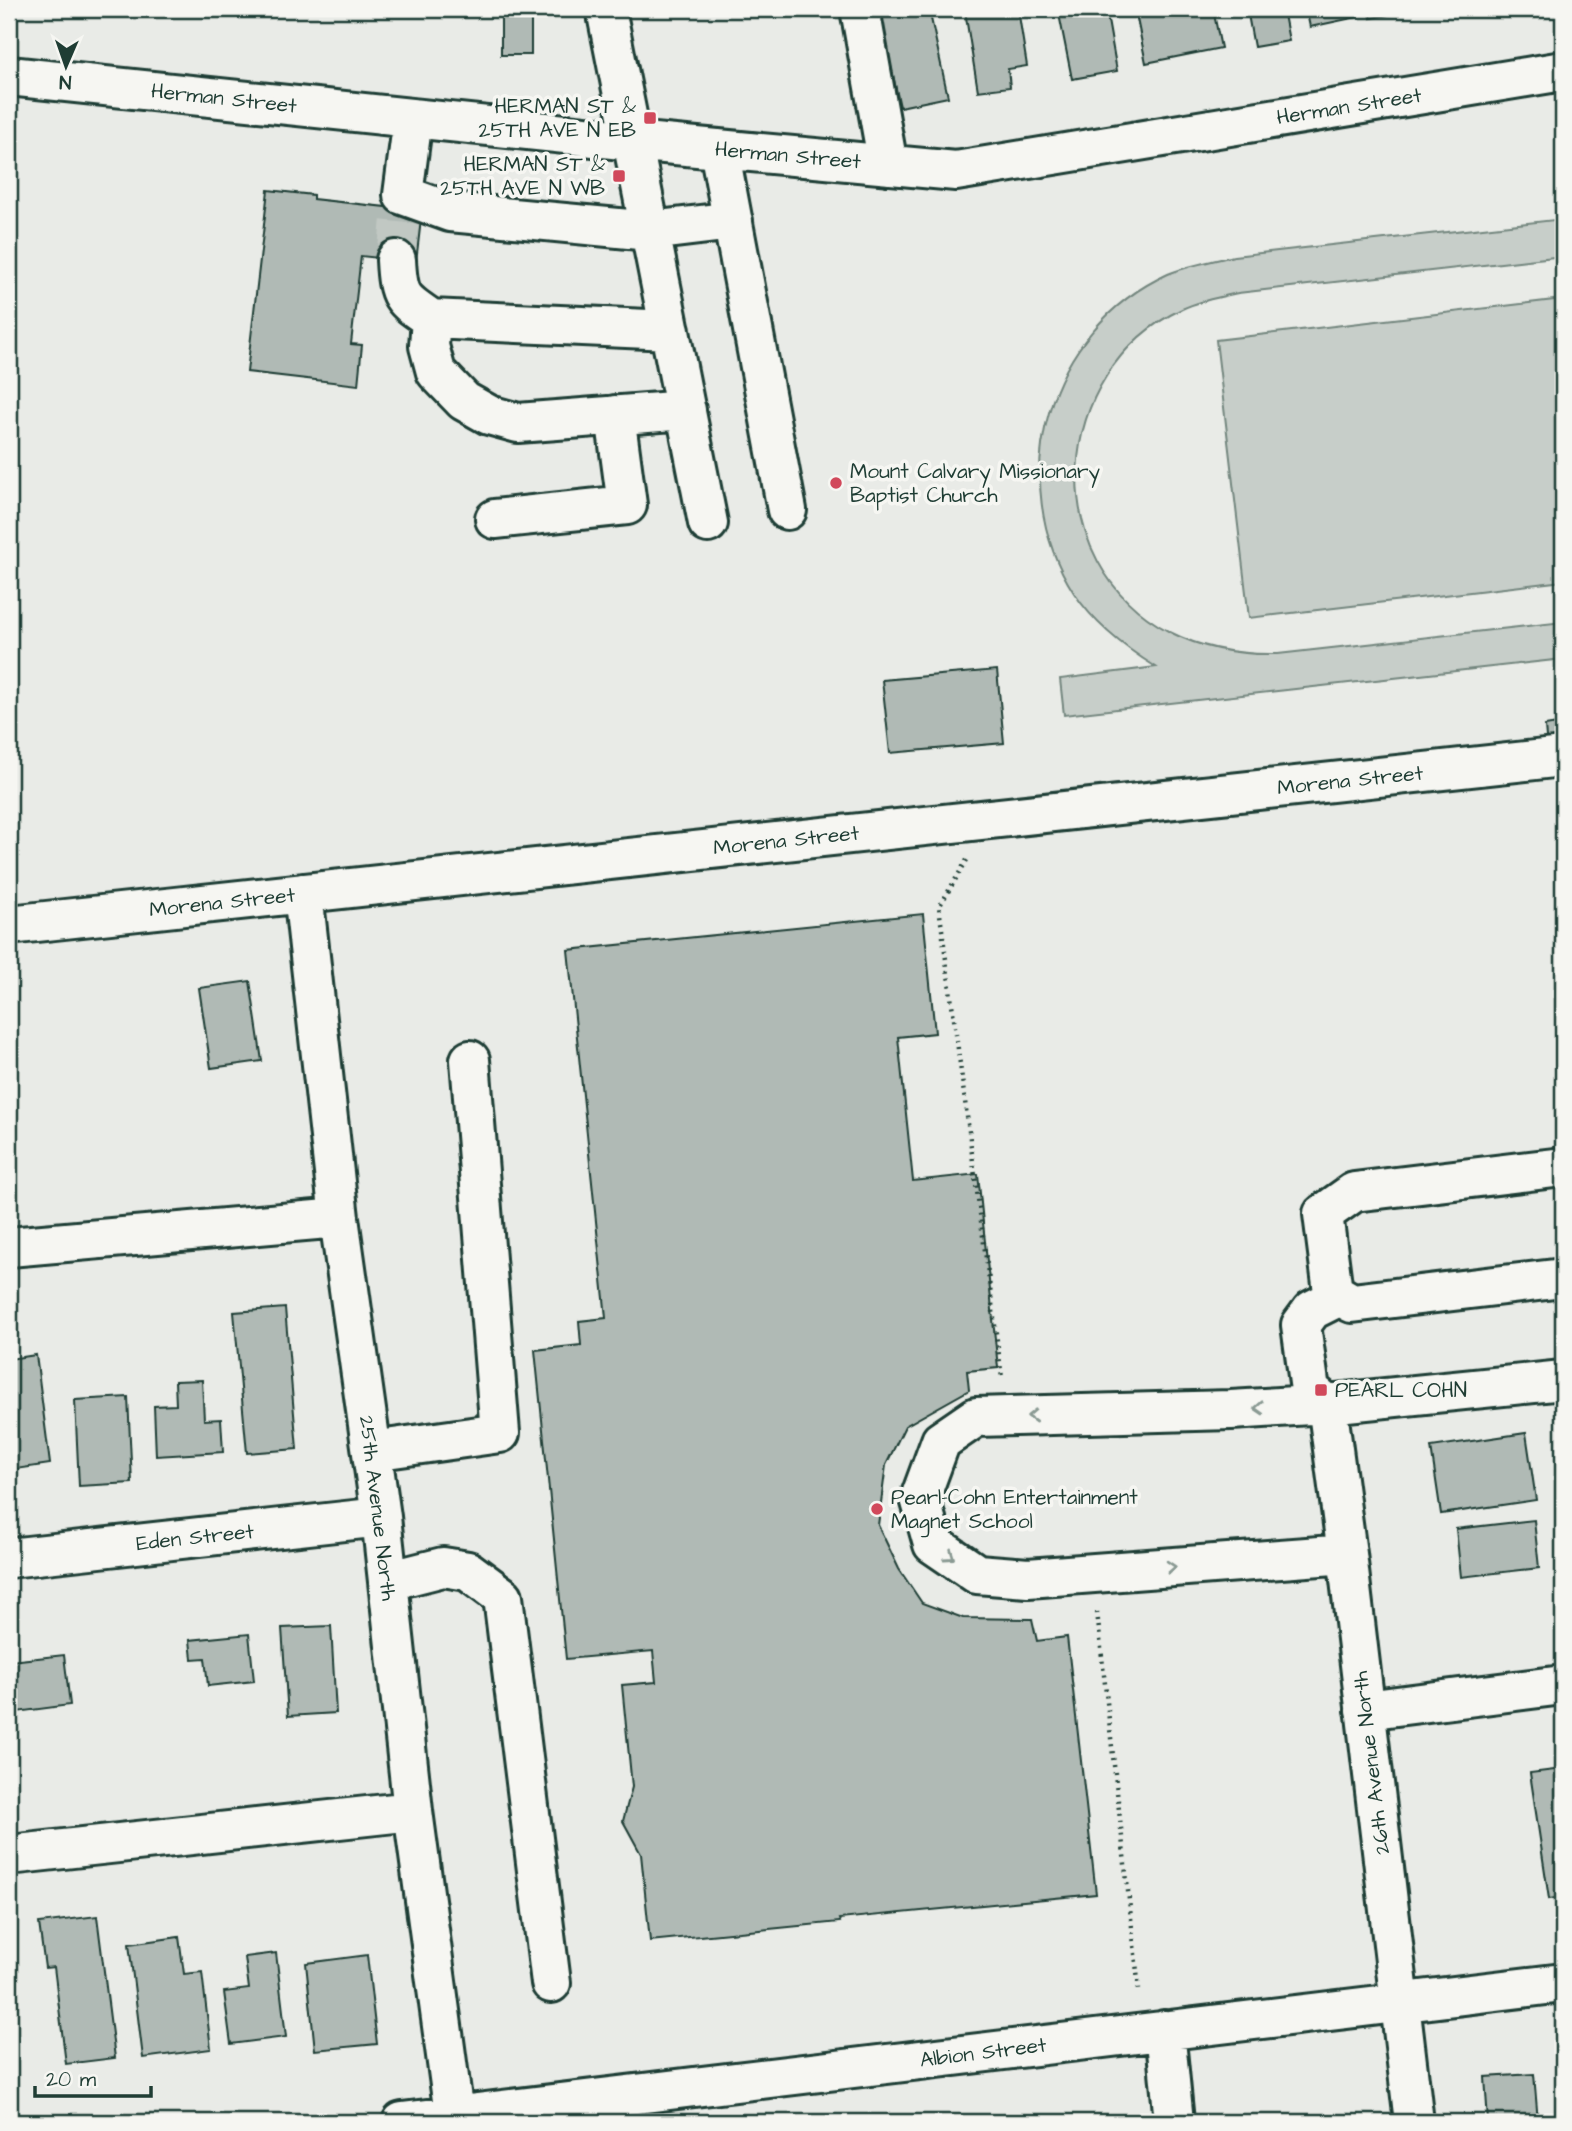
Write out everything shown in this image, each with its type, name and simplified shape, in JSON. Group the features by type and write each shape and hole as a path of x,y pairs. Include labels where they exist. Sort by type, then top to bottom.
{"street":[{"path":"606,9 708,523"},
{"path":"860,9 888,165"},
{"name":"Herman Street","path":"9,76 632,141 956,171 1563,71"},
{"path":"414,118 402,202 450,212 650,231 733,222"},
{"path":"719,149 787,510"},
{"path":"396,260 397,282 406,303 431,319 670,330"},
{"path":"431,319 429,346 436,372 464,401 489,415 518,423 685,410"},
{"path":"495,519 627,505 615,415"},
{"name":"Morena Street","path":"9,925 1563,757"},
{"name":"25th Avenue North","path":"303,893 339,1218 381,1517 413,1811 455,2119"},
{"path":"372,1451 500,1433 470,1060"},
{"path":"1563,1167 1354,1192 1323,1214 1333,1292 1352,1303 1563,1279"},
{"path":"9,1247 339,1218"},
{"path":"1327,1404 1310,1390 1300,1325 1312,1310 1340,1296"},
{"path":"1348,1554 1028,1578 977,1574 933,1544 920,1498 941,1441 976,1418 1231,1410 1327,1404 1563,1380"},
{"name":"26th Avenue North","path":"1327,1404 1348,1554 1414,2122"},
{"name":"Eden Street","path":"9,1558 381,1517"},
{"path":"388,1581 443,1567 468,1571 503,1597 551,1983"},
{"path":"1365,1710 1563,1685"},
{"path":"9,1855 413,1811"},
{"name":"Albion Street","path":"402,2122 455,2119 1563,1983"},
{"path":"1164,2030 1174,2122"}],"path":[{"path":"968,858 939,907 1003,1390"},
{"path":"1096,1609 1139,1990"}],"shaded area":[{"path":"1563,219 1563,256 1238,293 1202,301 1182,309 1138,338 1106,376 1086,420 1077,468 1081,516 1098,561 1127,601 1170,632 1183,638 1223,650 1278,654 1563,622 1563,659 1064,715 1060,679 1156,667 1111,635 1082,605 1053,550 1042,504 1041,458 1049,412 1066,370 1092,331 1126,299 1168,274 1234,256"},
{"path":"1563,299 1563,581 1249,618 1216,340"}],"building":[{"path":"501,9 531,9 531,55 501,55"},
{"path":"929,9 948,97 900,107 880,16"},
{"path":"1018,9 1027,66 1008,69 1010,87 978,91 965,11"},
{"path":"1058,9 1106,9 1117,71 1072,79"},
{"path":"1135,9 1213,9 1221,48 1146,63"},
{"path":"1247,9 1283,9 1289,41 1254,47"},
{"path":"1306,9 1355,9 1357,17 1310,27"},
{"path":"1369,9 1418,9 1418,10 1371,18"},
{"path":"268,190 313,195 313,199 422,211 416,262 361,256 351,344 362,345 358,385 247,372"},
{"path":"997,670 1004,743 890,753 882,680"},
{"path":"1563,723 1563,745 1547,748 1545,726"},
{"path":"923,914 935,1033 898,1037 913,1181 978,1174 998,1368 967,1371 969,1390 905,1426 886,1465 878,1525 899,1569 922,1603 963,1618 1032,1619 1037,1641 1067,1637 1096,1894 650,1941 641,1854 623,1821 632,1787 622,1685 656,1682 653,1651 566,1659 535,1350 581,1345 579,1321 606,1318 568,950"},
{"path":"250,981 262,1061 211,1068 199,988"},
{"path":"285,1308 297,1449 247,1453 234,1312"},
{"path":"36,1355 50,1464 9,1470 9,1359"},
{"path":"202,1380 204,1420 221,1419 223,1452 156,1456 154,1406 176,1405 175,1381"},
{"path":"128,1397 132,1483 79,1486 75,1400"},
{"path":"1526,1433 1536,1500 1441,1514 1431,1447"},
{"path":"1534,1520 1539,1568 1461,1577 1456,1529"},
{"path":"331,1626 336,1713 288,1716 282,1628"},
{"path":"249,1634 254,1681 208,1686 205,1658 192,1659 190,1640"},
{"path":"64,1655 70,1705 17,1712 11,1661"},
{"path":"1563,1769 1563,1897 1549,1899 1530,1773"},
{"path":"97,1916 115,2058 66,2064 54,1967 45,1968 39,1923"},
{"path":"179,1937 184,1974 202,1972 211,2049 143,2058 129,1944"},
{"path":"276,1953 286,2037 231,2044 224,1992 249,1989 245,1957"},
{"path":"367,1955 377,2044 315,2050 306,1963"},
{"path":"1534,2074 1538,2122 1488,2122 1485,2077"},
{"path":"1150,2117 1151,2122 1087,2122"}],"tunnel":[{"path":"396,260 401,209"}],"place":[{"name":"HERMAN ST & 25TH AVE N EB","path":"650,118"},
{"name":"HERMAN ST & 25TH AVE N WB","path":"619,176"},
{"name":"Mount Calvary Missionary Baptist Church","path":"836,483"},
{"name":"PEARL COHN","path":"1321,1390"},
{"name":"Pearl-Cohn Entertainment Magnet School","path":"877,1509"}]}
